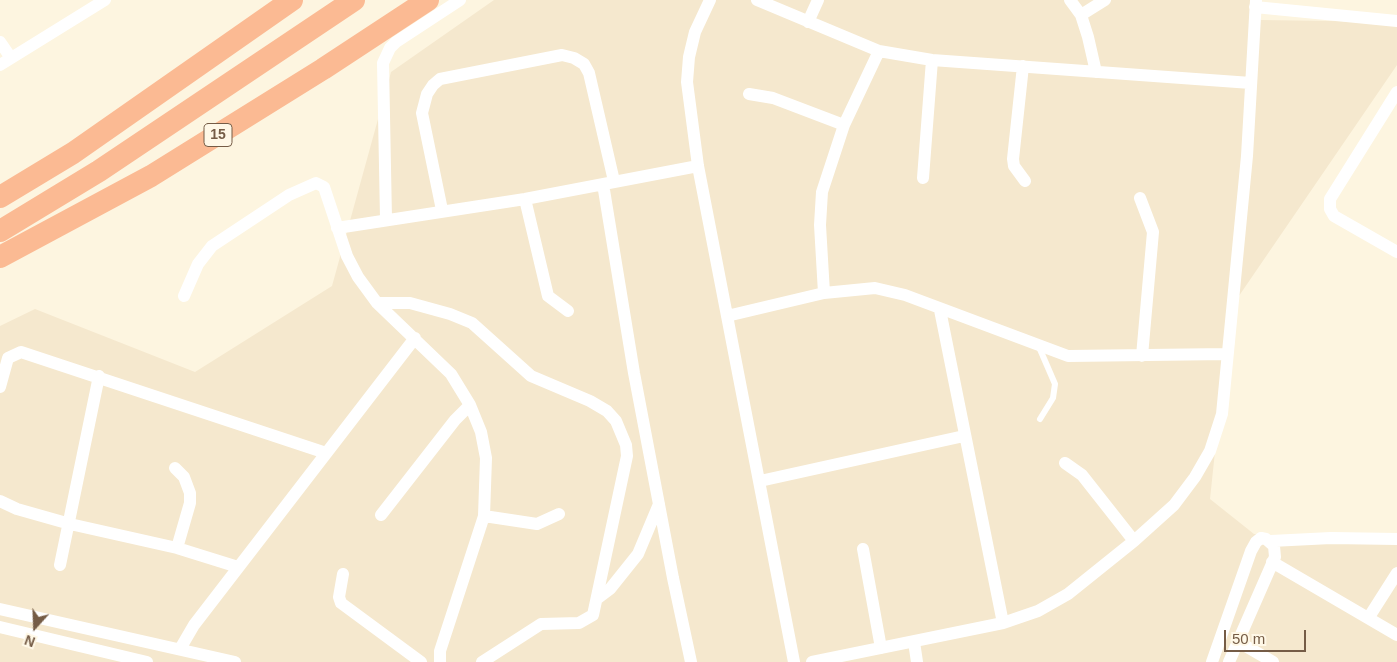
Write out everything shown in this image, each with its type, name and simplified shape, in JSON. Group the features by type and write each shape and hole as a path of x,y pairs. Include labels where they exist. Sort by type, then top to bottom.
{"highway":[{"path":"252,27 280,0"},
{"path":"0,197 74,153 292,0"},
{"path":"0,232 100,171 354,0"},
{"name":"15","path":"0,257 151,176 324,69 428,0"}],"street":[{"path":"0,65 105,0"},
{"path":"386,219 384,63 386,55 396,42 460,0"},
{"path":"710,0 695,32 689,57 687,82 698,166 794,662"},
{"path":"757,0 879,50 932,60 1250,84"},
{"path":"808,22 818,0"},
{"path":"1070,0 1081,15 1096,72"},
{"path":"1081,15 1105,0"},
{"path":"812,662 1003,623 1038,611 1068,594 1134,541 1174,505 1195,477 1210,451 1222,414 1246,156 1256,4 1397,21"},
{"path":"0,42 12,58"},
{"path":"824,293 820,206 822,192 844,126 879,50"},
{"path":"442,210 422,113 427,94 433,85 440,79 562,55 574,58 584,64 589,74 609,183 659,504 691,662"},
{"path":"923,178 932,60"},
{"path":"1023,66 1013,160 1014,166 1026,181"},
{"path":"1397,92 1330,199 1330,209 1334,216 1397,252"},
{"path":"749,94 774,98 844,126"},
{"path":"337,228 442,210 525,199 698,166"},
{"path":"184,296 198,264 212,246 289,195 312,184 321,184 347,256 358,277 378,302 451,374 470,404 482,432 486,458 484,516 440,657 432,662"},
{"path":"1140,198 1154,232 1142,356"},
{"path":"525,199 548,296 552,301 568,311"},
{"path":"727,316 824,293 852,289 882,289 905,295 940,310 1077,357 1227,354"},
{"path":"378,302 410,303 463,319 481,330 531,376 590,401 607,411 616,421 626,445 627,456 593,615 569,625 541,624 482,662"},
{"path":"940,310 1003,623"},
{"path":"180,649 194,625 238,567 416,338"},
{"path":"0,387 8,358 21,352 99,376 326,453"},
{"path":"60,565 70,524 99,376"},
{"path":"381,515 455,420 470,404"},
{"path":"760,482 964,436"},
{"path":"1065,463 1082,475 1134,541"},
{"path":"175,468 184,477 190,494 190,503 177,548"},
{"path":"0,501 17,509 70,524 177,548 238,567"},
{"path":"598,598 610,589 638,554 659,504"},
{"path":"484,516 537,524 559,514"},
{"path":"1212,662 1251,551 1261,538 1271,541 1330,538 1397,539"},
{"path":"1229,662 1276,551 1271,541"},
{"path":"863,550 881,648"},
{"path":"1272,562 1397,635"},
{"path":"1369,617 1397,573"},
{"path":"343,574 339,597 341,603 421,662"},
{"path":"0,609 235,662"},
{"path":"0,627 147,662"},
{"path":"1237,641 1273,662"},
{"path":"914,642 917,662"}],"lane":[{"path":"1037,344 1056,384 1052,398 1040,419"}],"shaded area":[{"path":"494,0 1261,0 1261,20 1397,22 1397,65 1230,309 1210,499 1254,534 1397,543 1397,662 0,662 0,326 35,309 195,372 332,286 391,72"}]}
